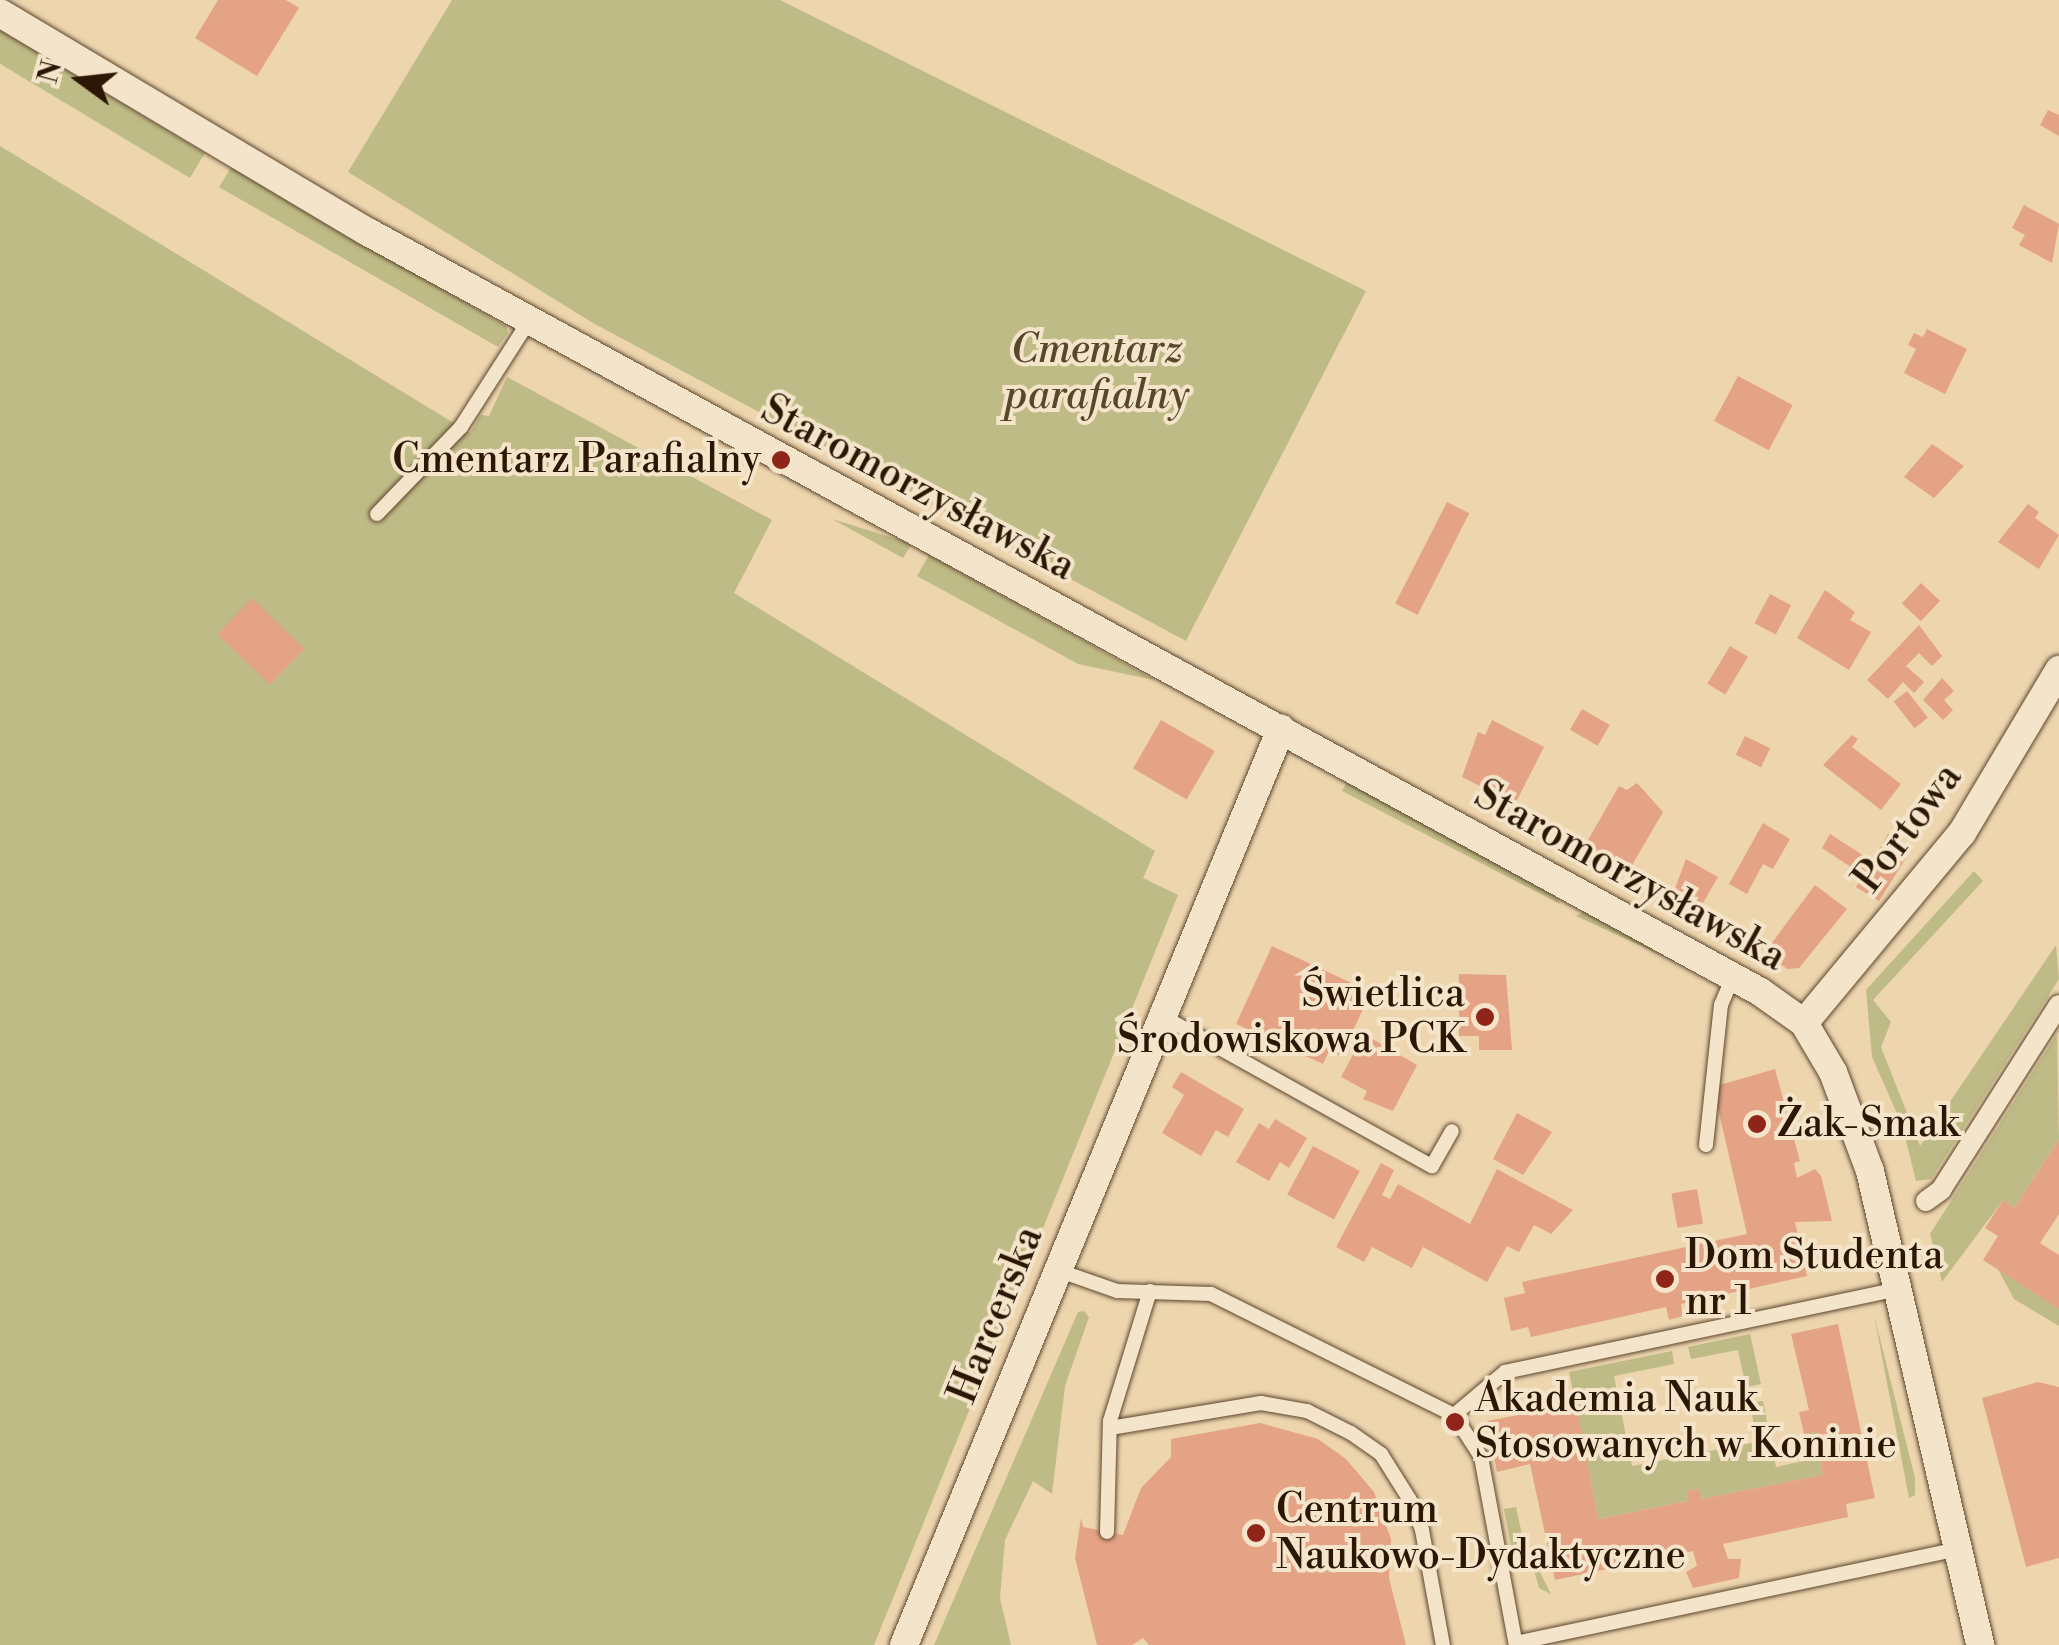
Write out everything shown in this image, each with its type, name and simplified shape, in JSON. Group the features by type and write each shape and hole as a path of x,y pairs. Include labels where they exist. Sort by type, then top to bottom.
{"street":[{"name":"Staromorzysławska","path":"0,14 529,320 1733,977 1804,1023"},
{"name":"Portowa","path":"1804,1023 1962,833 2059,670"},
{"name":"Harcerska","path":"904,1645 1281,729"},
{"path":"1926,1201 1941,1190 2059,1005"},
{"path":"1804,1023 1854,1124 1901,1288 1980,1645"}],"lane":[{"path":"378,514 461,427 529,320"},
{"path":"1706,1145 1721,1005 1733,977"},
{"path":"1162,1016 1432,1166 1452,1131"},
{"path":"1058,1270 1104,1288 1196,1291 1256,1312 1454,1415 1480,1456 1516,1644 1960,1548"},
{"path":"1454,1415 1505,1372 1901,1288"},
{"path":"1106,1532 1110,1428 1117,1384 1150,1290"},
{"path":"1110,1428 1261,1403 1307,1411 1351,1433 1380,1454 1410,1500 1422,1530 1442,1645"}],"green space":[{"name":"Cmentarz parafialny","path":"452,0 780,0 1366,291 1186,641 593,323 348,172"},
{"path":"0,30 205,153 190,178 0,64"},
{"path":"0,146 470,433 481,415 489,416 507,377 772,520 734,593 1155,851 1143,878 1178,895 874,1645 0,1645"},
{"path":"232,166 506,326 508,333 498,347 219,187"},
{"path":"832,519 900,540 911,545 903,558"},
{"path":"929,555 1154,680 1078,664 917,576"},
{"path":"1347,782 1557,896 1560,904 1342,791"},
{"path":"1974,871 1983,881 1873,1000 1891,1022 1881,1047 1920,1146 2056,945 2059,979 1931,1179 1916,1181 1902,1125 1872,1057 1866,990"},
{"path":"1585,911 1678,963 1576,916"},
{"path":"2057,1034 2059,1139 2015,1207 2003,1200 1942,1282 1930,1234"},
{"path":"1998,1269 2059,1309 2059,1326 2014,1299"},
{"path":"1084,1311 1089,1317 1065,1386 1052,1494 1033,1481 1005,1540 1000,1598 1011,1645 934,1645 1078,1312"},
{"path":"1874,1315 1915,1478 1915,1495 1909,1498"},
{"path":"1750,1334 1761,1384 1746,1387 1738,1350 1691,1359 1688,1347"},
{"path":"1672,1351 1674,1364 1614,1376 1632,1466 1757,1442 1750,1403 1763,1401 1776,1467 1808,1460 1804,1434 1815,1432 1823,1475 1701,1499 1698,1489 1687,1491 1688,1501 1598,1519 1569,1372"},
{"path":"1516,1507 1523,1539 1551,1594 1539,1588 1532,1563 1515,1567 1504,1509"}],"building":[{"path":"218,0 286,0 299,8 257,76 195,38"},
{"path":"2048,110 2059,115 2059,136 2040,125"},
{"path":"2024,205 2059,224 2052,263 2019,245 2025,235 2012,228"},
{"path":"1927,329 1967,349 1945,394 1904,373 1916,349 1908,345 1914,333 1923,337"},
{"path":"1738,376 1793,405 1769,450 1714,421"},
{"path":"1932,444 1964,466 1934,498 1904,477"},
{"path":"1447,502 1469,513 1418,615 1395,604"},
{"path":"2028,504 2039,512 2035,518 2059,535 2039,569 1998,542"},
{"path":"1921,583 1940,601 1921,621 1902,603"},
{"path":"1825,590 1855,612 1850,620 1871,632 1849,670 1797,638"},
{"path":"1770,594 1791,605 1776,634 1755,623"},
{"path":"252,598 305,649 270,685 217,634"},
{"path":"1919,625 1942,656 1932,666 1919,653 1906,666 1924,682 1914,693 1903,682 1888,699 1867,680"},
{"path":"1730,646 1748,657 1725,695 1707,684"},
{"path":"1942,678 1954,691 1944,700 1953,710 1943,720 1923,700"},
{"path":"1907,691 1928,718 1915,728 1894,701"},
{"path":"1582,709 1610,725 1598,746 1570,730"},
{"path":"1161,720 1215,751 1187,799 1133,768"},
{"path":"1492,720 1544,747 1515,804 1462,777 1478,732 1485,735"},
{"path":"1852,735 1858,739 1852,747 1901,784 1881,810 1823,765"},
{"path":"1745,736 1770,748 1761,767 1736,755"},
{"path":"1637,783 1663,812 1628,872 1584,847 1619,786 1627,790"},
{"path":"1763,823 1790,839 1773,869 1763,864 1747,894 1729,884"},
{"path":"1830,834 1872,861 1888,834 1898,840 1892,850 1906,858 1879,901 1856,887 1863,875 1822,848"},
{"path":"1686,859 1718,877 1695,917 1670,902"},
{"path":"1815,885 1847,909 1799,968 1787,969 1765,952"},
{"path":"1272,946 1371,992 1341,1056 1329,1051 1323,1064 1236,1024"},
{"name":"Świetlica Środowiskowa PCK","path":"1459,974 1506,975 1512,1050 1479,1050 1479,1036 1459,1036"},
{"path":"1364,1034 1417,1065 1393,1111 1363,1099 1367,1091 1341,1077"},
{"path":"1775,1069 1800,1161 1794,1163 1797,1178 1815,1169 1821,1176 1832,1221 1795,1222 1807,1276 1681,1304 1683,1316 1669,1320 1666,1307 1531,1337 1528,1327 1511,1331 1504,1298 1525,1293 1522,1282 1747,1234 1713,1087"},
{"path":"1181,1072 1244,1109 1228,1137 1216,1130 1201,1156 1162,1133 1184,1095 1172,1087"},
{"path":"1517,1113 1552,1132 1523,1175 1493,1159"},
{"path":"1275,1119 1307,1138 1289,1168 1280,1162 1269,1181 1236,1162 1259,1123 1269,1129"},
{"path":"2059,1139 2059,1214 2040,1243 2059,1255 2059,1309 1983,1260 1998,1236 1985,1228 2003,1200 2015,1207"},
{"path":"1313,1146 1360,1171 1334,1219 1287,1195"},
{"path":"1381,1163 1394,1170 1382,1195 1390,1199 1398,1184 1470,1224 1497,1169 1573,1210 1551,1234 1534,1225 1519,1252 1507,1246 1487,1282 1423,1247 1412,1268 1372,1247 1364,1262 1336,1247"},
{"path":"1697,1189 1703,1223 1677,1228 1671,1194"},
{"path":"1838,1324 1875,1498 1846,1504 1848,1517 1723,1544 1728,1559 1741,1559 1739,1578 1693,1588 1686,1572 1697,1566 1693,1551 1555,1580 1530,1464 1497,1472 1487,1421 1576,1404 1598,1519 1688,1501 1687,1491 1699,1489 1701,1499 1823,1475 1815,1432 1804,1434 1799,1412 1809,1410 1791,1334"},
{"path":"2038,1382 2059,1387 2059,1558 2026,1567 1982,1398"},
{"name":"Centrum Naukowo-Dydaktyczne","path":"1260,1423 1318,1439 1346,1459 1374,1492 1391,1539 1389,1578 1406,1645 1149,1645 1143,1638 1132,1645 1097,1645 1075,1558 1081,1518 1083,1527 1123,1535 1141,1488 1171,1457 1171,1439"}],"place":[{"name":"Cmentarz Parafialny","path":"781,460"},
{"name":"Świetlica Środowiskowa PCK","path":"1485,1017"},
{"name":"Żak-Smak","path":"1757,1124"},
{"name":"Dom Studenta nr 1","path":"1665,1279"},
{"name":"Akademia Nauk Stosowanych w Koninie","path":"1455,1422"},
{"name":"Centrum Naukowo-Dydaktyczne","path":"1256,1533"}]}
